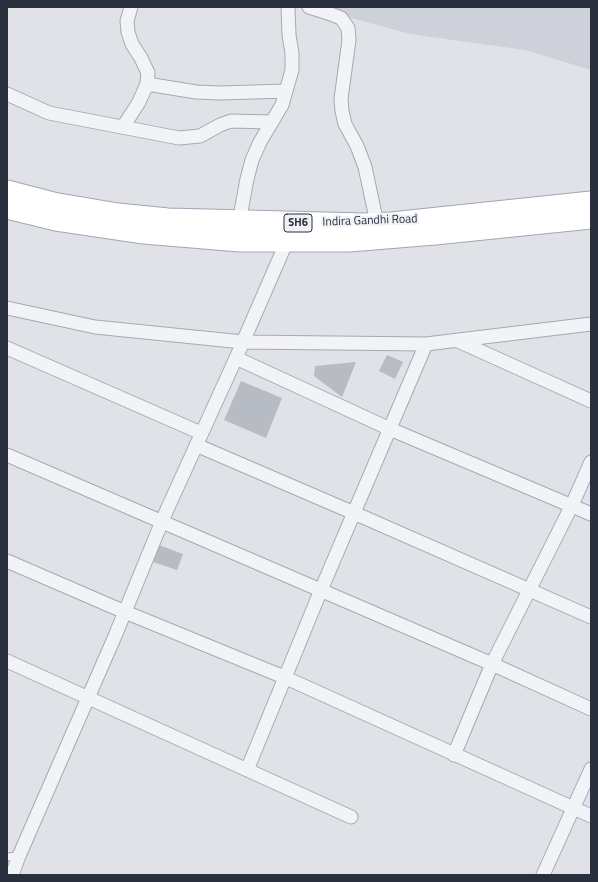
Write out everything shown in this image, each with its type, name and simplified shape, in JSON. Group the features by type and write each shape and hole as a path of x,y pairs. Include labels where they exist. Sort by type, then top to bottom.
{"main road":[{"name":"Indira Gandhi Road","path":"7,191 54,203 118,214 168,219 239,222 391,223 591,202"},
{"name":"Indira Gandhi Road","path":"7,208 56,220 144,233 240,241 348,241 435,234 591,218"}],"street":[{"path":"123,127 139,102 147,84 148,73 132,44 128,32 127,21 131,7"},
{"path":"239,222 252,160 271,122 282,105 292,70 288,7"},
{"path":"309,7 328,12 341,18 348,28 350,40 341,99 342,110 346,124 365,167 377,223"},
{"path":"147,84 196,92 220,93 286,91"},
{"path":"7,94 49,113 179,138 200,136 220,124 231,121 271,122"},
{"path":"12,875 13,857 88,698 198,439 236,358 287,241"},
{"path":"7,308 95,327 243,342 426,344 591,324"},
{"path":"458,341 591,401"},
{"path":"247,770 284,678 426,344"},
{"path":"7,348 354,513 591,617"},
{"path":"236,358 390,429 591,514"},
{"path":"7,455 492,664 591,709"},
{"path":"454,755 492,664 572,506 591,462"},
{"path":"7,560 125,612 284,678 591,816"},
{"path":"7,661 351,817"},
{"path":"543,875 591,769"}],"shaded area":[{"path":"312,7 591,7 591,70 525,50 410,34"}],"building":[{"path":"387,355 403,362 395,379 379,371"},
{"path":"356,362 342,397 314,376 315,366"},
{"path":"241,381 282,398 266,438 224,420"},
{"path":"159,545 183,554 177,570 153,562"}]}
